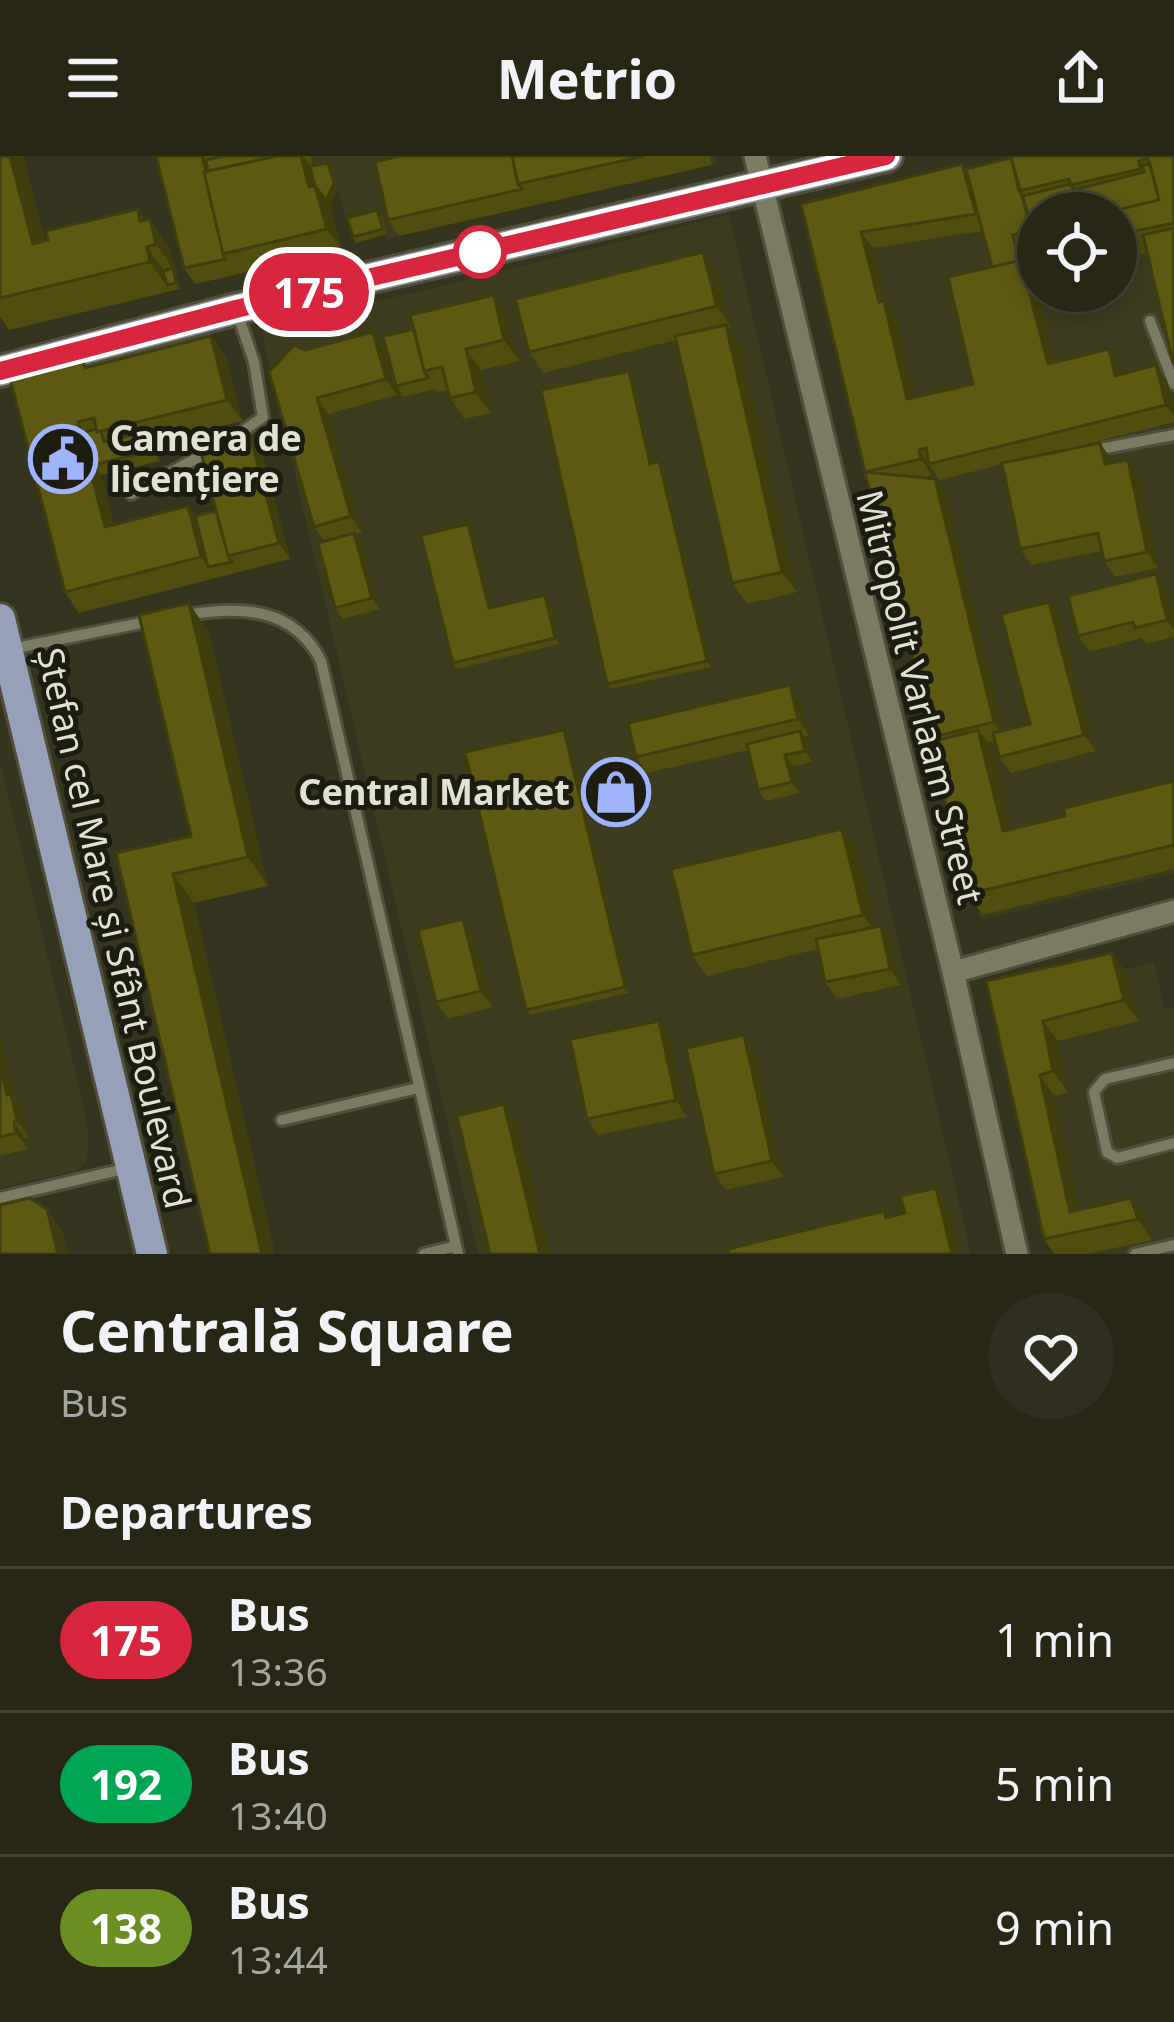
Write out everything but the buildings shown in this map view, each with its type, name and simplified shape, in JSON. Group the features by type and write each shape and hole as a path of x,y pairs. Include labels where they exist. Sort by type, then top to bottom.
{"main road":[{"path":"0,371 758,170 887,156"},
{"name":"Ștefan cel Mare și Sfânt Boulevard","path":"4,635 152,1254"}],"street":[{"name":"Mitropolit Varlaam Street","path":"758,170 1017,1254"},
{"path":"953,972 1174,911"}],"lane":[{"path":"131,494 232,439 262,417 254,362 236,309"},
{"path":"1150,321 1174,384"},
{"path":"1080,452 1174,435"},
{"path":"178,617 223,609 249,611 295,627 311,642 320,662 457,1250 424,1254"},
{"path":"4,635 156,621"},
{"path":"1174,1063 1105,1078 1094,1092 1111,1156 1174,1143"},
{"path":"282,1120 418,1088"},
{"path":"0,1198 131,1167"},
{"path":"1135,1254 1174,1245"}],"shaded area":[{"path":"311,156 714,156 716,163 387,239 379,210 345,216 332,169 314,172"},
{"path":"1174,156 1174,873 981,920 812,220"},
{"name":"Central Market","path":"729,215 971,1254 478,1254 261,330"},
{"path":"0,761 89,1139 86,1162 78,1170 0,1188"},
{"path":"1154,962 1164,1009 1174,1007 1174,1254 1055,1254 997,1000"}],"bus line":[{"name":"175","path":"0,371 236,309 886,156"}],"place":[{"name":"Camera de licențiere","path":"63,459"},
{"name":"Central Market","path":"616,792"}]}
